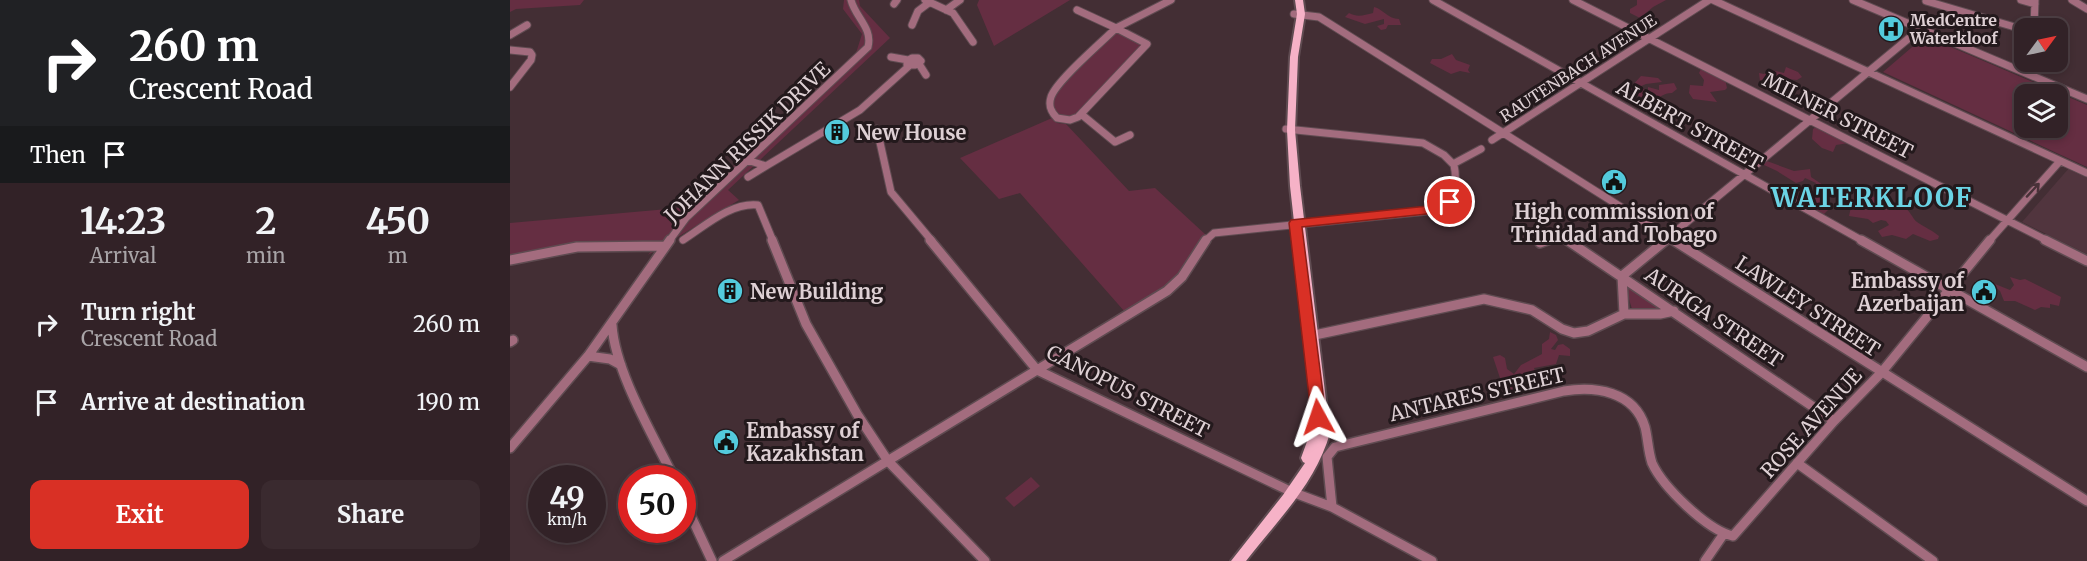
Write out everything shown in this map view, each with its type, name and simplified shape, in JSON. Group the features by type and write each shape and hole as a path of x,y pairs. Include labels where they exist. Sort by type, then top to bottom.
{"main road":[{"path":"1238,561 1315,456 1324,433 1311,336 1289,129 1298,14 1294,1"}],"street":[{"name":"JOHANN RISSIK DRIVE","path":"510,448 588,356 692,211 868,48 871,40 870,33 853,10 851,0"},
{"path":"946,10 960,0"},
{"path":"1077,10 1116,28 1144,40 1147,46 1081,114 1069,122 1058,120 1051,112 1049,96 1116,28 1171,0"},
{"name":"ALBERT STREET","path":"1433,0 2087,367"},
{"name":"MILNER STREET","path":"1573,0 2087,261"},
{"path":"1711,0 2087,173"},
{"name":"RAUTENBACH AVENUE","path":"1492,140 1711,0"},
{"path":"1853,0 2084,96"},
{"path":"2021,0 2035,2 2034,18"},
{"path":"2072,0 2087,7"},
{"path":"2078,0 2087,7"},
{"path":"912,25 914,16 928,1 955,15 973,42"},
{"path":"1926,1 2014,27"},
{"name":"LAWLEY STREET","path":"1298,14 1319,17 2087,501"},
{"path":"510,35 527,25"},
{"path":"1624,314 1622,276 1920,29"},
{"path":"510,50 530,52 532,55 531,60 510,87"},
{"path":"891,57 919,64 926,75"},
{"path":"748,177 860,110 908,63"},
{"path":"1081,114 1115,142 1130,135"},
{"name":"CANOPUS STREET","path":"878,129 891,192 1037,370 1289,490 1332,507 1432,561"},
{"path":"723,561 1176,285 1181,281 1210,236 1227,230 1446,207 1450,202 1456,174 1453,164 1423,143 1289,129"},
{"path":"1453,164 1480,149"},
{"path":"747,160 766,166"},
{"name":"ROSE AVENUE","path":"1723,535 1735,535 1834,421 1881,373 2006,220 2060,161"},
{"path":"683,240 740,206 751,203 758,205 806,324 857,414 888,461 985,561"},
{"name":"AURIGA STREET","path":"1540,243 1562,236 1834,421"},
{"path":"510,260 577,247 665,246"},
{"path":"1311,336 1484,299 1532,310 1574,333 1588,331 1624,314 1660,314 1674,311"},
{"path":"612,322 611,337 621,365 668,465"},
{"path":"588,356 610,359 621,365"},
{"name":"ANTARES STREET","path":"1332,507 1327,457 1335,447 1564,391 1591,388 1619,396 1635,409 1644,425 1650,459 1656,470 1707,524 1723,535"},
{"path":"1797,463 1933,561"},
{"path":"696,527 712,561"},
{"path":"1705,561 1723,535"}],"shaded area":[{"path":"510,0 584,0 580,5 516,9 510,12"},
{"path":"844,0 859,0 860,6 890,38 728,190 739,200 648,255 658,242 567,244 510,255 510,223 679,208 680,205 692,204 856,53 862,34 843,9"},
{"path":"979,0 1070,0 994,46 977,5"},
{"path":"1637,0 1666,0 1640,18 1630,13 1630,9 1637,5"},
{"path":"1374,7 1399,19 1401,25 1388,25 1386,29 1381,30 1377,26 1384,24 1384,19 1365,24 1345,17 1349,13 1358,16 1373,13"},
{"path":"1117,30 1144,45 1074,117 1062,119 1055,111 1052,96"},
{"path":"1925,36 2038,84 2014,84 2014,133 1883,72"},
{"path":"1452,54 1456,60 1470,65 1468,70 1470,73 1460,71 1451,74 1430,63 1432,59 1441,59"},
{"path":"1786,67 1798,72 1802,77 1797,80 1769,77 1760,81 1759,73 1764,74 1771,70 1784,73"},
{"path":"1704,68 1725,79 1727,88 1725,90 1710,92 1717,102 1693,99 1689,93 1690,85 1703,86 1704,80 1699,73"},
{"path":"1641,76 1658,78 1662,82 1639,87 1648,91 1648,87 1659,90 1659,85 1674,83 1677,89 1653,100 1647,99 1629,89"},
{"path":"2068,97 2087,105 2087,167 2025,138 2068,138"},
{"path":"1052,118 1057,123 1066,124 1129,191 1155,188 1206,235 1179,278 1125,312 1020,193 999,199 960,158"},
{"path":"1817,126 1849,143 1836,145 1833,152 1822,148 1812,139 1813,129"},
{"path":"1764,160 1794,171 1810,169 1811,177 1832,191 1840,191 1842,196 1824,199 1828,210 1823,215 1804,213 1787,195 1793,194 1810,201 1809,197 1820,193 1814,187 1816,183 1805,178 1796,183 1762,164"},
{"path":"2070,167 2087,175 2087,254 2022,222"},
{"path":"1852,187 1867,196 1877,197 1896,210 1905,208 1917,222 1939,236 1938,239 1930,241 1913,234 1906,239 1892,235 1882,237 1878,231 1889,225 1886,221 1873,223 1868,219 1849,216 1851,207 1858,204 1858,197 1851,189"},
{"path":"2010,277 2025,279 2061,297 2059,306 2050,304 2050,308 2041,307 2035,310 2015,301 2004,301 2000,291 1990,282 2010,290 2014,285"},
{"path":"1627,285 1663,310 1632,309 1625,286"},
{"path":"1550,332 1556,335 1558,340 1551,349 1555,350 1558,345 1563,344 1570,349 1570,356 1559,355 1556,364 1534,368 1537,376 1531,378 1525,388 1504,390 1493,357 1500,355 1505,358 1507,369 1514,374 1521,365 1542,354 1542,344 1549,339"},
{"path":"1031,477 1040,486 1014,507 1005,498"}],"place":[{"name":"MedCentre Waterkloof","path":"1891,29"},
{"name":"New House","path":"837,132"},
{"name":"High commission of Trinidad and Tobago","path":"1614,182"},
{"name":"New Building","path":"730,291"},
{"name":"Embassy of Azerbaijan","path":"1984,292"},
{"name":"Embassy of Kazakhstan","path":"726,442"}],"district":[{"name":"WATERKLOOF","path":"1872,197"}],"route":[{"path":"1318,417 1296,223 1428,211 1442,209 1450,202"}]}
